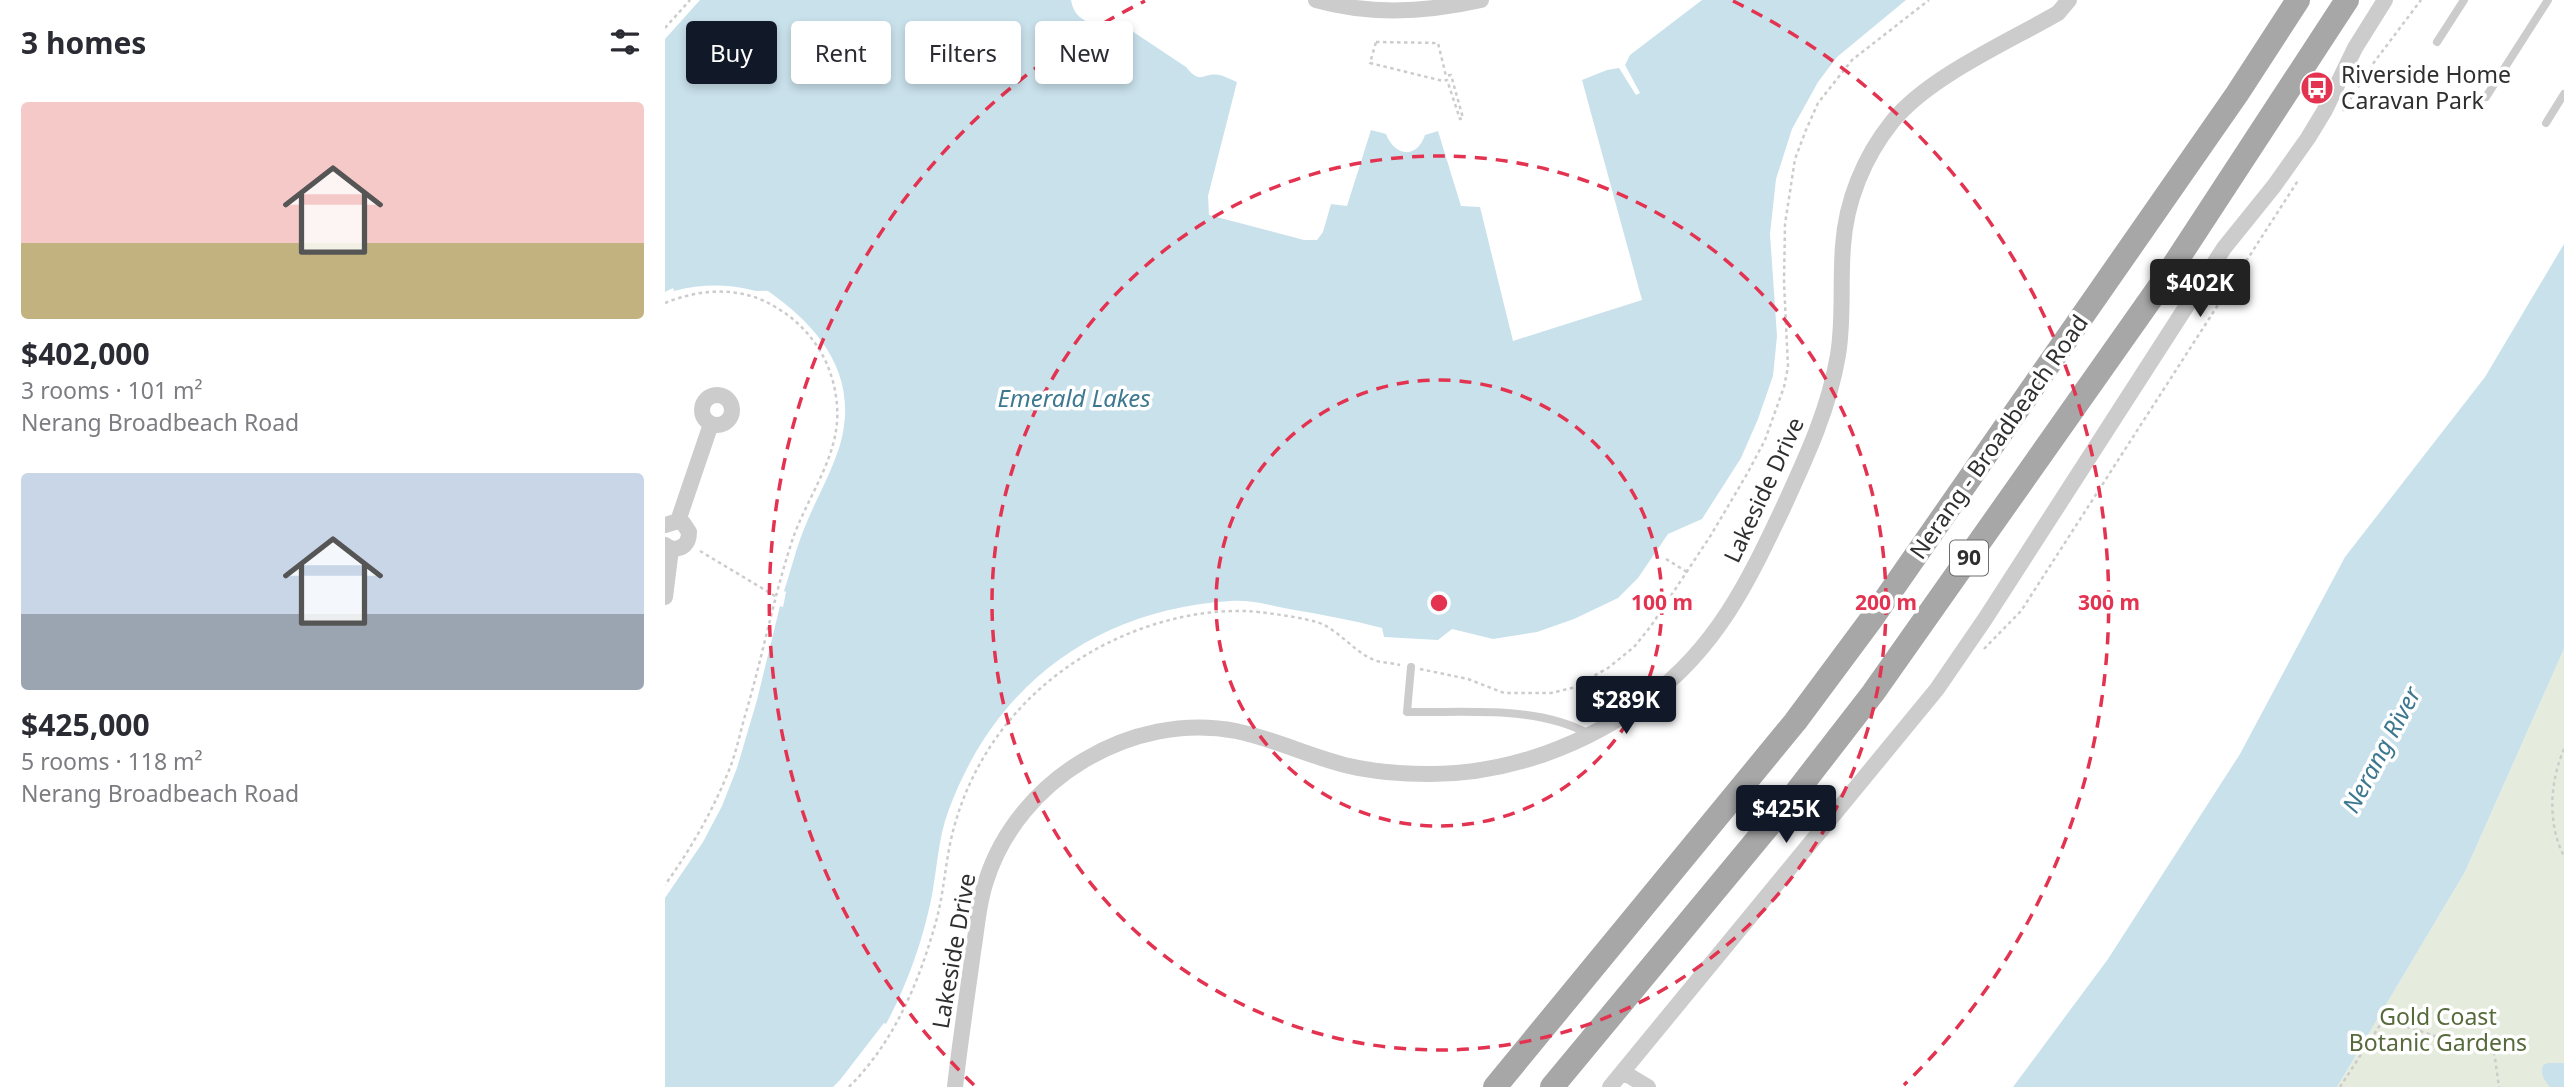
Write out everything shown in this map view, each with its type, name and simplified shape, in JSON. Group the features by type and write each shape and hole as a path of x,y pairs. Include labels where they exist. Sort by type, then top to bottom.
{"main road":[{"name":"Nerang - Broadbeach Road","path":"1495,1087 1795,722 1865,627 2105,285 2237,94 2298,0"},
{"name":"Nerang - Broadbeach Road","path":"1552,1087 1794,795 1873,693 2162,283 2347,0"}],"street":[{"path":"1316,0 1371,10 1403,5 1436,9 1481,0"},
{"name":"Lakeside Drive","path":"954,1087 986,881 1000,849 1037,797 1079,762 1104,748 1134,738 1199,727 1235,731 1349,766 1396,773 1433,774 1506,766 1548,753 1590,734 1644,702 1692,660 1725,619 1753,570 1797,479 1827,404 1839,351 1847,217 1865,164 1907,104 1930,87 2058,13 2069,0"},
{"path":"1610,1087 1937,689 1992,609 2224,248 2274,186 2308,138 2325,110 2355,48 2385,0"},
{"path":"665,597 674,546 689,533 683,523 672,523 711,424"},
{"path":"1623,1072 1648,1087"}],"lane":[{"path":"2437,42 2464,0"},
{"path":"2486,97 2549,0"},
{"path":"2546,123 2564,94"},
{"path":"1411,667 1406,712 1542,716 1568,723 1590,734"}],"path":[{"path":"665,28 691,0"},
{"path":"1711,535 1765,440 1784,387 1788,367 1784,282 1785,224 1795,159 1806,130 1818,103 1852,60 1929,0"},
{"path":"1376,42 1384,42 1438,43 1447,76 1451,75 1463,118 1459,119 1447,80 1370,64 1376,42"},
{"path":"665,303 702,292 731,292 764,300 801,324 820,348 833,380 837,408 832,450 794,537 775,596 754,687 729,772 696,839 665,885"},
{"path":"674,546 775,596"},
{"path":"1666,559 1687,572"},
{"path":"2564,749 2556,776 2553,803 2555,830 2564,856"},
{"path":"2340,1087 2384,1019 2471,1048 2493,1044 2499,1087"}],"green space":[{"name":"Gold Coast Botanic Gardens","path":"2564,649 2564,1087 2337,1087 2465,872"}],"water":[{"name":"Emerald Lakes","path":"700,0 1071,0 1077,14 1086,21 1035,21 1035,84 1133,84 1133,32 1195,76 1219,75 1237,82 1208,196 1209,215 1304,240 1317,240 1323,232 1331,204 1347,206 1371,130 1386,134 1395,147 1406,152 1417,148 1425,135 1438,131 1461,206 1480,207 1513,341 1642,300 1582,80 1619,68 1636,95 1640,93 1625,65 1630,55 1702,0 1906,0 1837,57 1818,82 1792,129 1776,179 1770,234 1777,336 1773,376 1741,458 1702,519 1668,534 1638,578 1618,598 1574,619 1537,632 1493,639 1452,629 1438,640 1384,637 1382,628 1370,625 1260,603 1231,601 1182,607 1136,619 1094,638 1056,662 1022,692 993,727 968,767 945,822 927,916 907,979 886,1024 884,1023 833,1087 665,1087 665,898 703,842 722,806 737,768 796,552 836,456 845,420 844,396 831,355 804,320 768,291 713,286 674,291 673,288 665,292 665,39"},
{"name":"Nerang River","path":"2564,244 2564,649 2465,872 2337,1087 2013,1087 2108,959 2240,754 2345,557 2485,377"},
{"path":"2548,1063 2564,1063 2564,1087 2550,1087 2546,1082 2542,1068"}],"place":[{"name":"Riverside Home Caravan Park","path":"2317,88"}]}
